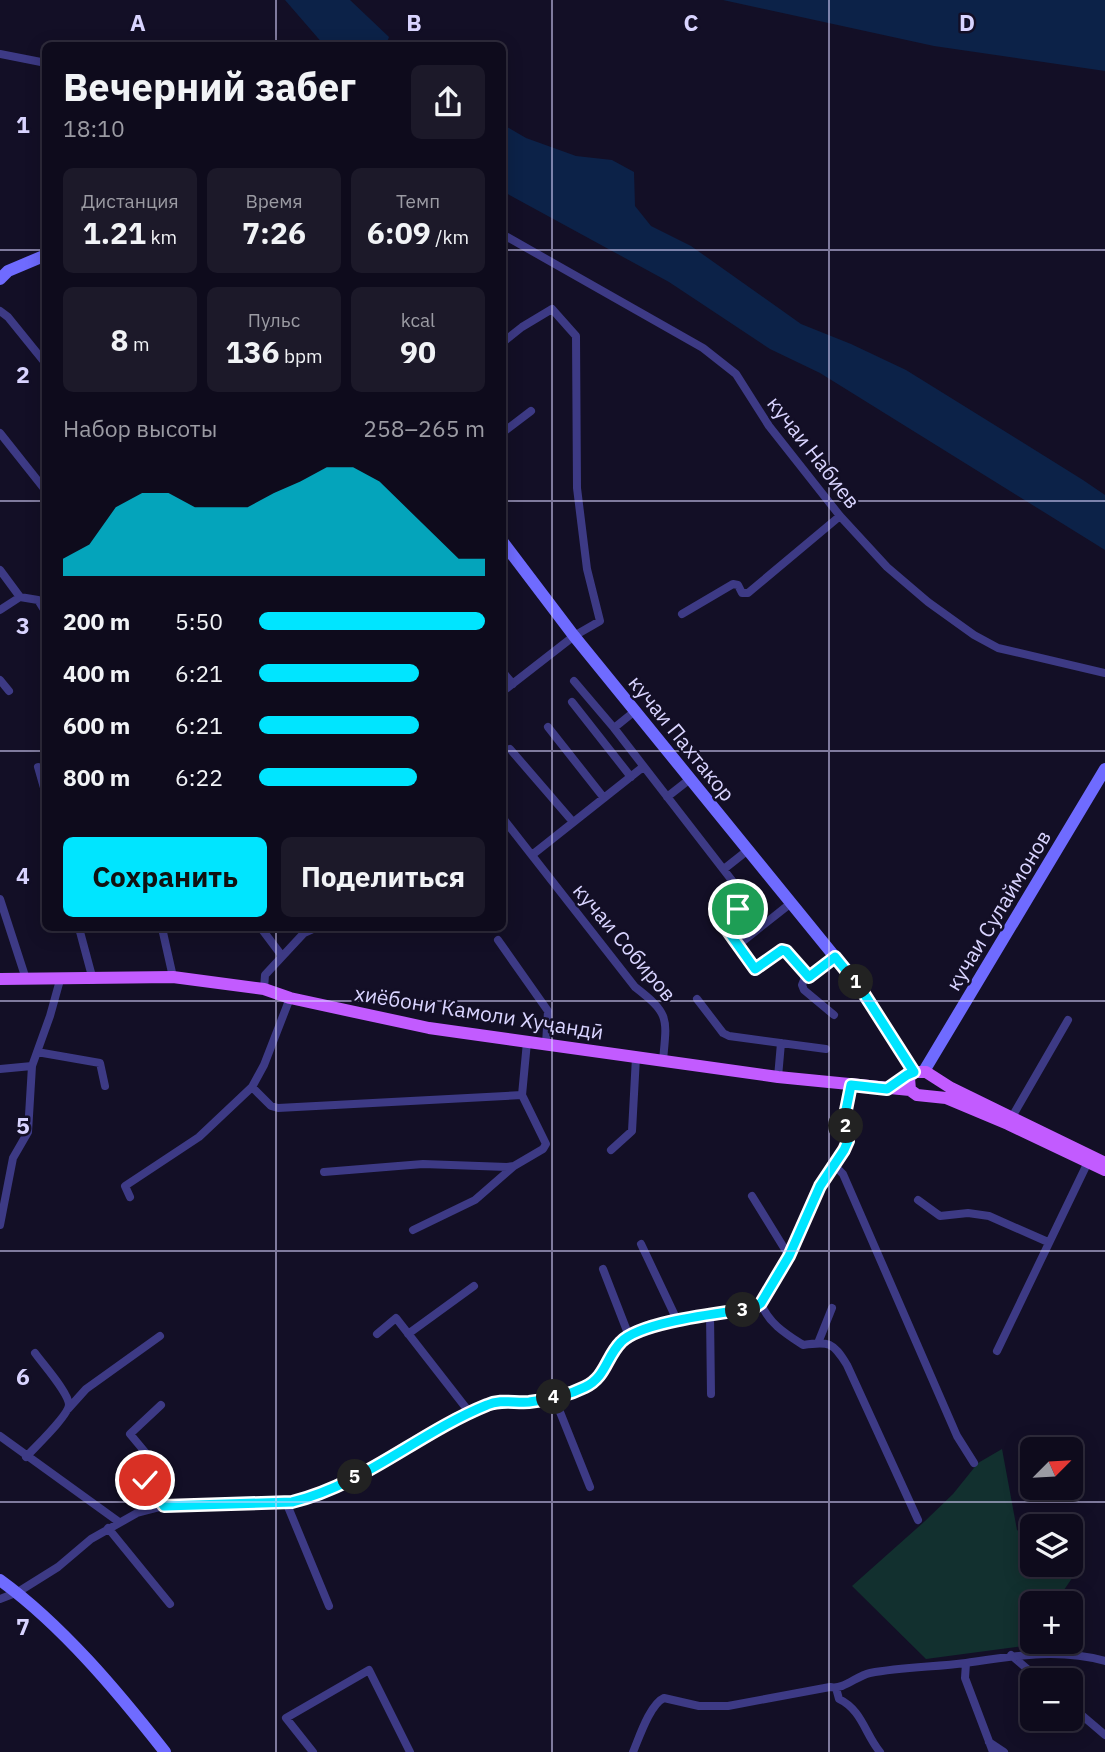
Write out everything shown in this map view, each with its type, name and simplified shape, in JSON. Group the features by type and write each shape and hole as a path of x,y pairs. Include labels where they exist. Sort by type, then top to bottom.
{"main road":[{"path":"0,279 9,271 42,257"},
{"name":"кучаи Пахтакор","path":"506,546 574,636 861,989 920,1074"},
{"name":"кучаи Сулаймонов","path":"920,1074 1105,769"},
{"name":"хиёбони Камоли Хуҷандӣ","path":"0,979 173,977 264,989 290,998 429,1028 946,1098 1010,1121"},
{"path":"920,1074 932,1089 916,1093 908,1082 920,1074"},
{"path":"887,1089 907,1075 920,1074 1105,1170"},
{"path":"1010,1121 1105,1163"},
{"path":"0,1580 18,1592 76,1649 165,1752"}],"street":[{"path":"0,54 42,62"},
{"name":"кучаи Набиев","path":"506,236 703,348 736,374 769,426 840,516 887,567 928,602 974,635 999,648 1105,673"},
{"path":"506,340 552,309 576,336 577,488 587,569 600,621 574,636 506,689"},
{"path":"0,311 42,359"},
{"path":"506,430 531,411"},
{"path":"0,433 42,487"},
{"path":"682,614 733,584 737,584 741,593 748,593 840,516"},
{"path":"0,570 20,597"},
{"path":"0,610 20,597 42,598"},
{"path":"506,676 513,684"},
{"path":"0,680 9,691"},
{"path":"574,681 614,728 746,901 720,920 755,969 782,950 786,951 809,977"},
{"path":"572,702 631,777"},
{"path":"614,728 635,711"},
{"path":"548,727 604,798"},
{"path":"510,750 573,822"},
{"path":"38,767 42,781"},
{"path":"532,855 643,767"},
{"path":"667,797 690,779"},
{"name":"кучаи Собиров","path":"506,822 635,987 664,1013 666,1026 663,1060"},
{"path":"724,869 748,850"},
{"path":"0,899 26,979"},
{"path":"738,945 791,903"},
{"path":"80,931 93,980"},
{"path":"163,931 173,977"},
{"path":"263,931 282,956"},
{"path":"264,989 265,975 308,931"},
{"path":"498,940 548,1011 546,1044"},
{"path":"834,1015 804,990 802,985 835,957"},
{"path":"0,1225 13,1158 28,1132 32,1066 60,980"},
{"path":"130,1197 125,1186 199,1138 252,1087 264,1065 290,998"},
{"path":"697,999 729,1036 825,1049"},
{"path":"1010,1121 1068,1020"},
{"path":"413,1230 475,1200 514,1166 543,1149 546,1144 522,1095 527,1042"},
{"path":"778,1077 781,1043"},
{"path":"37,1052 100,1063 105,1086"},
{"path":"611,1150 632,1131 636,1057"},
{"path":"0,1069 32,1066"},
{"path":"0,1599 18,1592 58,1567 91,1539 137,1513 164,1506 286,1502 309,1498 361,1474 470,1413 499,1401 528,1402 554,1398 583,1388 596,1381 620,1343 629,1336 677,1320 754,1308 761,1303 789,1256 820,1186 848,1141 845,1115 851,1085"},
{"path":"252,1087 271,1106 278,1108 522,1095"},
{"path":"997,1351 1088,1162"},
{"path":"324,1172 372,1166 423,1164 514,1166"},
{"path":"833,1164 843,1174 957,1436 974,1463"},
{"path":"752,1196 789,1256"},
{"path":"918,1200 940,1216 968,1213 989,1216 1048,1242"},
{"path":"641,1244 677,1320"},
{"path":"603,1269 629,1336"},
{"path":"408,1334 474,1286"},
{"path":"761,1303 765,1313 781,1331 803,1345 825,1342 838,1349 918,1520"},
{"path":"818,1343 832,1308"},
{"path":"710,1314 711,1394"},
{"path":"377,1334 396,1318 470,1413"},
{"path":"26,1457 86,1389 160,1336"},
{"path":"35,1353 66,1397 69,1405 66,1411"},
{"path":"554,1398 590,1488"},
{"path":"161,1405 130,1434 150,1458 144,1470 145,1480 164,1506"},
{"path":"0,1436 119,1522"},
{"path":"286,1502 329,1606"},
{"path":"108,1528 170,1604"},
{"path":"633,1752 654,1707 664,1698 699,1706 728,1706 836,1688 868,1674 1011,1655 1049,1653 1085,1656 1105,1661"},
{"path":"1011,1655 1026,1668"},
{"path":"966,1663 965,1678 993,1752"},
{"path":"313,1752 286,1718 369,1671 410,1752"},
{"path":"836,1688 839,1699 849,1703 880,1752"},
{"path":"1083,1716 1105,1735"},
{"path":"989,1742 1004,1752"}],"green space":[{"path":"1002,1449 1017,1530 1020,1532 1020,1577 1073,1577 1063,1591 1020,1591 1020,1647 926,1659 852,1586 953,1494 978,1463"}],"water":[{"path":"285,0 350,0 389,37 387,42 321,42"},
{"path":"723,0 1105,0 1105,71 934,46"},
{"path":"506,126 526,138 576,156 612,160 634,172 635,206 651,226 691,246 801,324 906,370 1105,495 1105,550 820,373 770,349 669,282 506,193"}],"route":[{"path":"145,1480 164,1506 292,1502 309,1498 361,1474 454,1420 489,1404 554,1398 583,1388 596,1381 620,1343 629,1336 677,1320 754,1308 761,1303 789,1256 820,1186 848,1141 845,1115 851,1085 887,1089 914,1072 861,989 835,957 809,977 786,951 782,950 755,969 720,920 738,909"}]}
